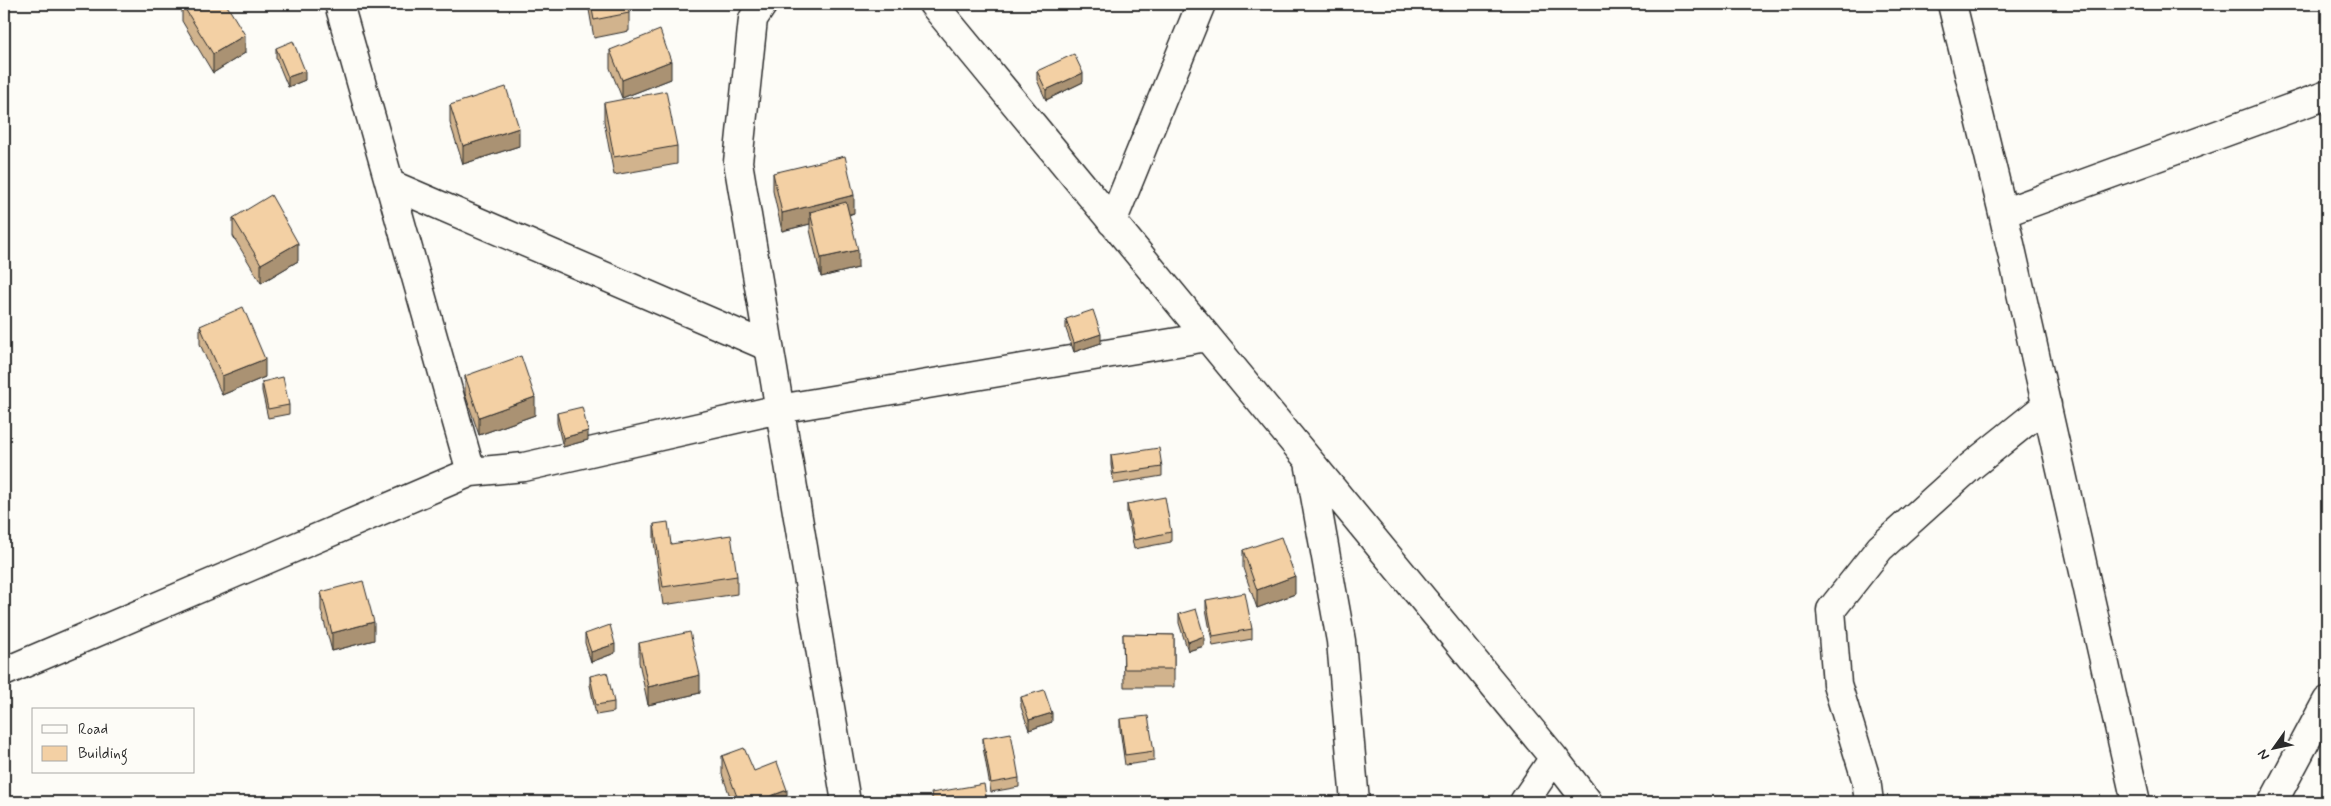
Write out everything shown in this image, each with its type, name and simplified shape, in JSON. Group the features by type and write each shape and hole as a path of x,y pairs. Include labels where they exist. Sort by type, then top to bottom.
{"street":[{"path":"339,4 471,472"},
{"path":"763,4 753,19 738,162 846,802"},
{"path":"933,4 1554,758 1588,802"},
{"path":"1112,222 1202,4"},
{"path":"1952,4 2003,214 2136,802"},
{"path":"2003,214 2326,99"},
{"path":"390,184 768,347"},
{"path":"4,672 471,472 524,467 779,410 1208,337"},
{"path":"1869,802 1866,779 1837,684 1831,610 1880,548 1970,467 2047,405"},
{"path":"1309,460 1341,641 1355,802"},
{"path":"2273,802 2327,702"},
{"path":"1524,802 1554,758"}],"building":[{"path":"182,4 226,4 245,35 213,54"},
{"path":"591,4 628,4 629,13 594,20"},
{"path":"660,30 671,61 622,80 610,50"},
{"path":"293,41 305,71 288,77 276,48"},
{"path":"1074,54 1083,73 1046,90 1037,71"},
{"path":"506,87 519,128 463,146 450,105"},
{"path":"666,91 677,146 614,157 604,103"},
{"path":"845,156 854,195 782,213 773,173"},
{"path":"271,195 298,243 261,264 233,218"},
{"path":"846,202 858,250 821,258 810,212"},
{"path":"243,307 265,359 222,376 200,326"},
{"path":"1093,310 1101,334 1074,343 1066,319"},
{"path":"521,356 535,397 479,417 465,376"},
{"path":"283,377 289,405 268,409 262,382"},
{"path":"582,407 588,431 563,438 557,413"},
{"path":"1159,448 1162,467 1114,474 1111,455"},
{"path":"1165,497 1171,532 1134,540 1127,504"},
{"path":"668,522 671,544 731,535 737,576 663,587 654,524"},
{"path":"1281,537 1295,576 1257,590 1243,550"},
{"path":"363,581 374,622 332,633 321,592"},
{"path":"1245,593 1252,629 1213,636 1206,600"},
{"path":"1196,609 1204,636 1188,642 1179,614"},
{"path":"610,625 615,644 591,652 585,634"},
{"path":"690,632 700,675 648,687 639,643"},
{"path":"1123,634 1174,635 1174,669 1124,669"},
{"path":"607,672 614,702 596,705 590,676"},
{"path":"1044,690 1052,713 1029,720 1021,697"},
{"path":"1148,716 1154,751 1125,755 1120,719"},
{"path":"1011,733 1019,778 991,783 983,738"},
{"path":"744,748 754,771 777,762 787,790 755,802 739,802 722,756"},
{"path":"984,784 987,802 933,802 931,793"}]}
